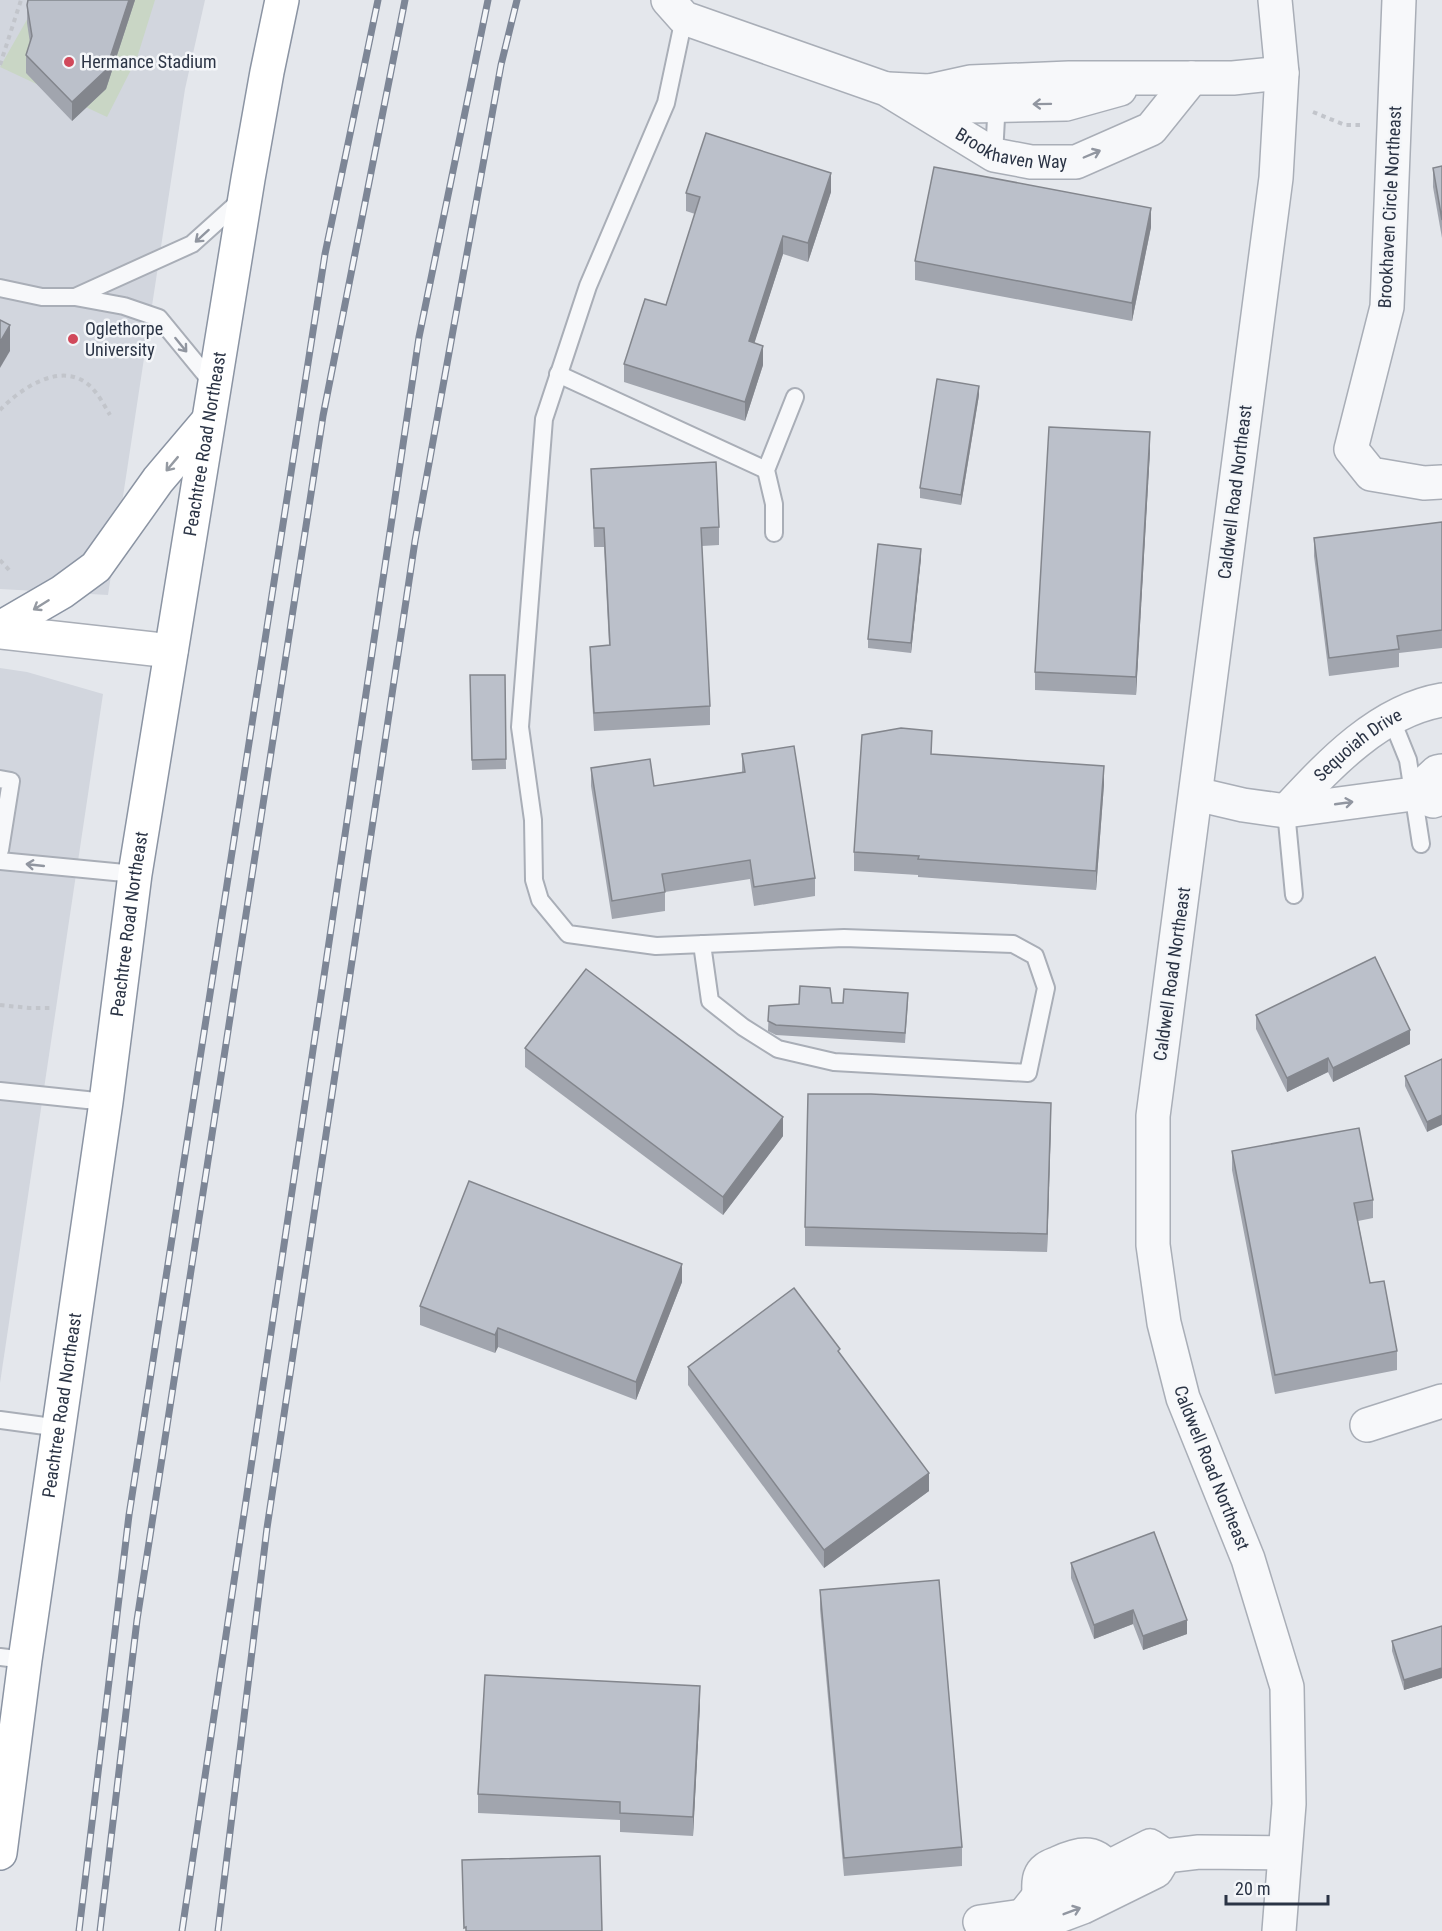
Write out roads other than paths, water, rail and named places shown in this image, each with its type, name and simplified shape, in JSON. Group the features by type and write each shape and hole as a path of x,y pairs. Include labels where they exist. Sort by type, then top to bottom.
{"main road":[{"name":"Peachtree Road Northeast","path":"0,1853 13,1659 60,1428 106,1102 135,874 245,197 282,0"},
{"path":"0,630 62,592 96,567 158,480 209,419"},
{"path":"0,630 171,651"}],"street":[{"name":"Caldwell Road Northeast","path":"1275,0 1282,73 1276,178 1153,1116 1153,1245 1164,1323 1183,1398 1248,1559 1287,1687 1289,1804 1279,1931"},
{"name":"Brookhaven Circle Northeast","path":"1399,0 1387,307 1351,448 1371,474 1424,483 1442,482"},
{"name":"Brookhaven Way","path":"676,9 886,89 994,155 1031,162 1076,162 1151,129 1192,78"},
{"name":"Brookhaven Way","path":"886,89 929,91 970,82 998,93 1069,78 1233,78 1282,73"},
{"name":"Sequoiah Drive","path":"1286,811 1334,760 1391,718 1430,702 1442,700"},
{"path":"1427,796 1437,772 1442,771"},
{"name":"Sequoiah Drive","path":"1196,794 1286,811 1427,796"},
{"path":"1367,1425 1442,1401"},
{"path":"980,1922 1113,1879 1150,1846 1166,1856 1199,1852 1284,1853"}],"lane":[{"path":"676,9 666,104 588,286 544,419 520,727 533,820 534,880 540,900 568,934 656,946 702,944 844,938 1013,945 1035,956 1046,988 1028,1073 834,1062 778,1049 743,1027 710,1001 702,944"},
{"path":"994,155 998,93"},
{"path":"75,297 192,244 245,197"},
{"path":"0,288 42,297 75,297 124,306 159,318 214,385"},
{"path":"558,374 766,470"},
{"path":"774,533 774,504 766,470 795,397"},
{"path":"1391,718 1408,760 1427,796 1421,844"},
{"path":"0,779 11,781 0,850"},
{"path":"1286,811 1294,895"},
{"path":"0,861 135,874"},
{"path":"0,1090 106,1102"},
{"path":"0,1420 60,1428"}],"railway":[{"path":"79,1931 129,1515 325,254 378,0"},
{"path":"100,1931 137,1620 323,416 405,0"},
{"path":"182,1931 419,337 488,0"},
{"path":"218,1931 267,1528 415,541 501,65 517,0"}],"place":[{"name":"Hermance Stadium","path":"69,62"},
{"name":"Oglethorpe University","path":"73,339"}]}
